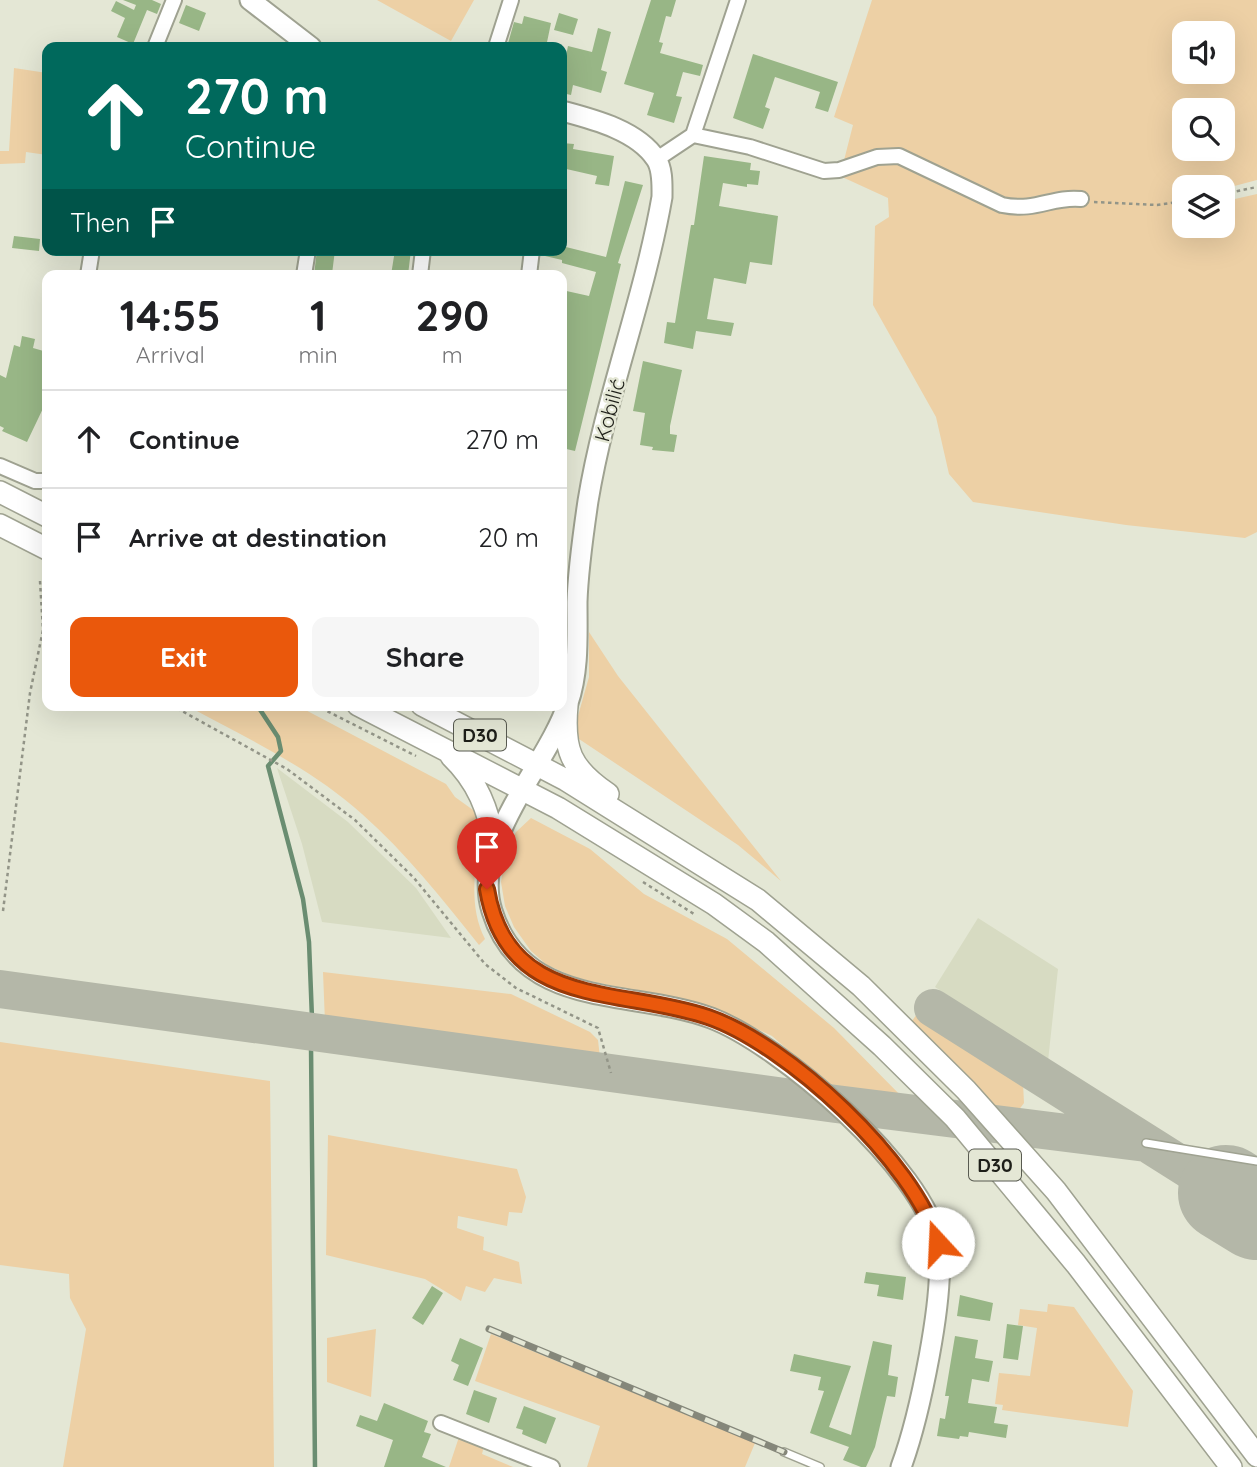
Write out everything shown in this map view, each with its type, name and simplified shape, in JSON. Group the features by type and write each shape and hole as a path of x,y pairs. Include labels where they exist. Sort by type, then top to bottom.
{"main road":[{"path":"250,0 305,42"},
{"path":"567,112 592,119 627,135 657,159"},
{"name":"Kobilić","path":"568,705 577,656 578,583 589,496 600,440 656,227 662,178 657,159"},
{"path":"0,492 42,513"},
{"path":"0,525 42,546"},
{"path":"568,705 568,748 580,771 605,792 682,843 707,868"},
{"name":"D30","path":"370,711 524,789 714,904 766,942 882,1046 955,1118 1017,1191 1231,1467"},
{"name":"D30","path":"434,711 537,765 758,900 860,986 966,1090 1056,1191 1257,1456"},
{"name":"Kobilić","path":"565,711 495,846 487,889 496,923 512,949 527,965 569,988 676,1008 709,1017 749,1035 794,1066 836,1104 911,1187 922,1202 935,1233 939,1277 914,1426 901,1467"},
{"path":"442,748 465,771 481,794 495,846"}],"street":[{"path":"157,42 174,0"},
{"path":"498,42 511,0"},
{"path":"657,159 693,135 738,0"},
{"path":"693,135 750,147 824,172 839,170 877,157 900,156 1002,205 1017,208 1033,208 1068,198 1081,199"},
{"path":"0,466 35,481 42,481"},
{"path":"441,1423 552,1467"}],"lane":[{"path":"1146,1143 1257,1161"},
{"path":"784,1452 820,1467"}],"path":[{"path":"1235,192 1257,187"},
{"path":"1081,199 1107,204 1172,203"},
{"path":"40,581 42,614"},
{"path":"3,911 30,693 42,635"},
{"path":"181,711 287,769 355,820 414,878 485,964 516,988 598,1028 611,1073"},
{"path":"327,711 424,760"},
{"path":"642,882 694,914"}],"shaded area":[{"path":"377,0 474,0 451,41"},
{"path":"872,0 1257,0 1257,180 1235,186 1235,175 1172,175 1172,238 1235,238 1235,199 1257,194 1257,532 1245,538 1126,525 973,502 949,474 936,417 873,305 875,226 889,217 888,198 840,176 853,125 834,117"},
{"path":"14,68 42,72 42,154 26,152 25,163 0,164 0,151 9,151"},
{"path":"589,632 618,676 781,881 738,845 579,739 574,730 589,677"},
{"path":"197,711 307,711 446,784 455,797 480,815 474,894 479,924 485,939 479,945 409,861 362,814 321,782"},
{"path":"277,768 348,822 416,888 451,938 322,922 302,844"},
{"path":"531,818 590,849 644,894 727,939 834,1028 908,1103 837,1093 772,1036 711,1007 577,978 547,965 531,951 514,927 505,906 501,882 506,850 516,832"},
{"path":"978,918 1058,969 1048,1061 935,987"},
{"path":"323,972 511,994 590,1032 598,1040 600,1058 325,1022"},
{"path":"919,1011 1023,1083 1024,1103 1018,1111 1000,1115 912,1021"},
{"path":"0,1042 270,1081 274,1467 63,1467 86,1329 70,1298 69,1274 0,1265"},
{"path":"328,1135 517,1169 526,1197 522,1213 509,1212 507,1226 458,1216 457,1228 484,1237 483,1250 519,1262 522,1284 494,1278 485,1292 466,1286 461,1301 425,1279 326,1255"},
{"path":"1048,1304 1074,1307 1133,1391 1128,1427 1002,1410 1003,1405 995,1404 999,1373 1030,1376 1037,1328 1018,1325 1020,1309 1047,1312"},
{"path":"376,1329 371,1397 327,1382 327,1338"},
{"path":"491,1334 755,1443 745,1467 587,1467 600,1426 475,1381"},
{"path":"459,1437 484,1446 482,1454 513,1467 449,1467"}],"building":[{"path":"123,0 152,0 161,4 157,14 147,10 134,42 128,42 117,37 125,18 111,11 116,1 134,10 136,5"},
{"path":"651,0 676,0 671,17 666,16 659,42 663,43 660,53 703,65 700,76 683,72 676,96 682,97 674,123 647,115 654,93 624,84"},
{"path":"186,5 206,13 199,31 179,23"},
{"path":"559,13 578,19 573,35 554,30"},
{"path":"524,16 551,23 547,42 508,42 514,22 522,24"},
{"path":"598,28 611,32 601,70 607,72 601,93 573,85 571,95 567,94 568,46 592,52"},
{"path":"753,54 838,82 828,112 815,108 820,92 775,77 765,107 770,109 763,129 733,118"},
{"path":"567,143 574,144 573,149 614,156 609,186 595,184 597,176 567,169"},
{"path":"704,156 751,163 750,170 760,171 758,185 747,184 747,187 723,183 719,206 778,216 772,265 750,262 746,284 714,278 707,319 734,323 731,336 696,331 693,349 664,343 667,322 675,323"},
{"path":"625,181 643,185 618,263 621,264 575,451 567,449 567,291 589,296 596,272 545,256 567,256 567,247 606,257"},
{"path":"14,236 40,239 39,251 12,248"},
{"path":"316,256 334,256 332,270 315,270"},
{"path":"394,256 410,256 409,270 392,270"},
{"path":"22,336 35,339 33,348 42,351 42,410 27,442 2,431 4,428 0,426 0,375 6,378 14,345 20,347"},
{"path":"643,361 682,370 670,426 670,434 677,435 674,452 652,450 653,447 640,445 645,413 633,411"},
{"path":"866,1272 906,1277 903,1300 877,1296 879,1285 864,1283"},
{"path":"432,1286 443,1293 423,1325 412,1318"},
{"path":"960,1295 993,1303 990,1321 957,1316"},
{"path":"1007,1324 1023,1326 1018,1360 1003,1358"},
{"path":"955,1336 978,1340 975,1358 993,1361 989,1382 972,1379 968,1403 997,1407 994,1423 1008,1425 1006,1438 969,1432 968,1437 960,1436 959,1439 937,1436 940,1418 945,1419 949,1396 945,1396"},
{"path":"460,1338 483,1348 468,1386 453,1380 459,1365 451,1361"},
{"path":"873,1341 892,1345 888,1375 898,1377 895,1397 887,1396 875,1447 866,1467 861,1467 843,1460 849,1447 810,1433 824,1391 818,1390 821,1377 790,1371 794,1354 851,1366 829,1427 851,1435"},
{"path":"474,1390 497,1398 489,1423 466,1414"},
{"path":"384,1403 428,1421 424,1432 431,1434 422,1457 446,1467 384,1467 393,1440 356,1426 360,1415 377,1421"},
{"path":"524,1406 556,1418 546,1444 522,1434 523,1430 516,1428"}],"waterway":[{"path":"261,711 278,737 281,751 268,766 303,899 309,942 312,1018"},
{"path":"311,1045 315,1467"}],"taxiway":[{"path":"0,989 836,1104 1146,1143"},
{"path":"933,1008 1226,1193"}],"runway":[{"path":"1226,1193 1257,1212"}],"railway":[{"path":"489,1329 784,1452"}],"route":[{"path":"487,889 490,908 502,935 527,965 548,978 588,993 676,1008 709,1017 749,1035 794,1066 852,1120 900,1173 922,1202 938,1243"}]}
